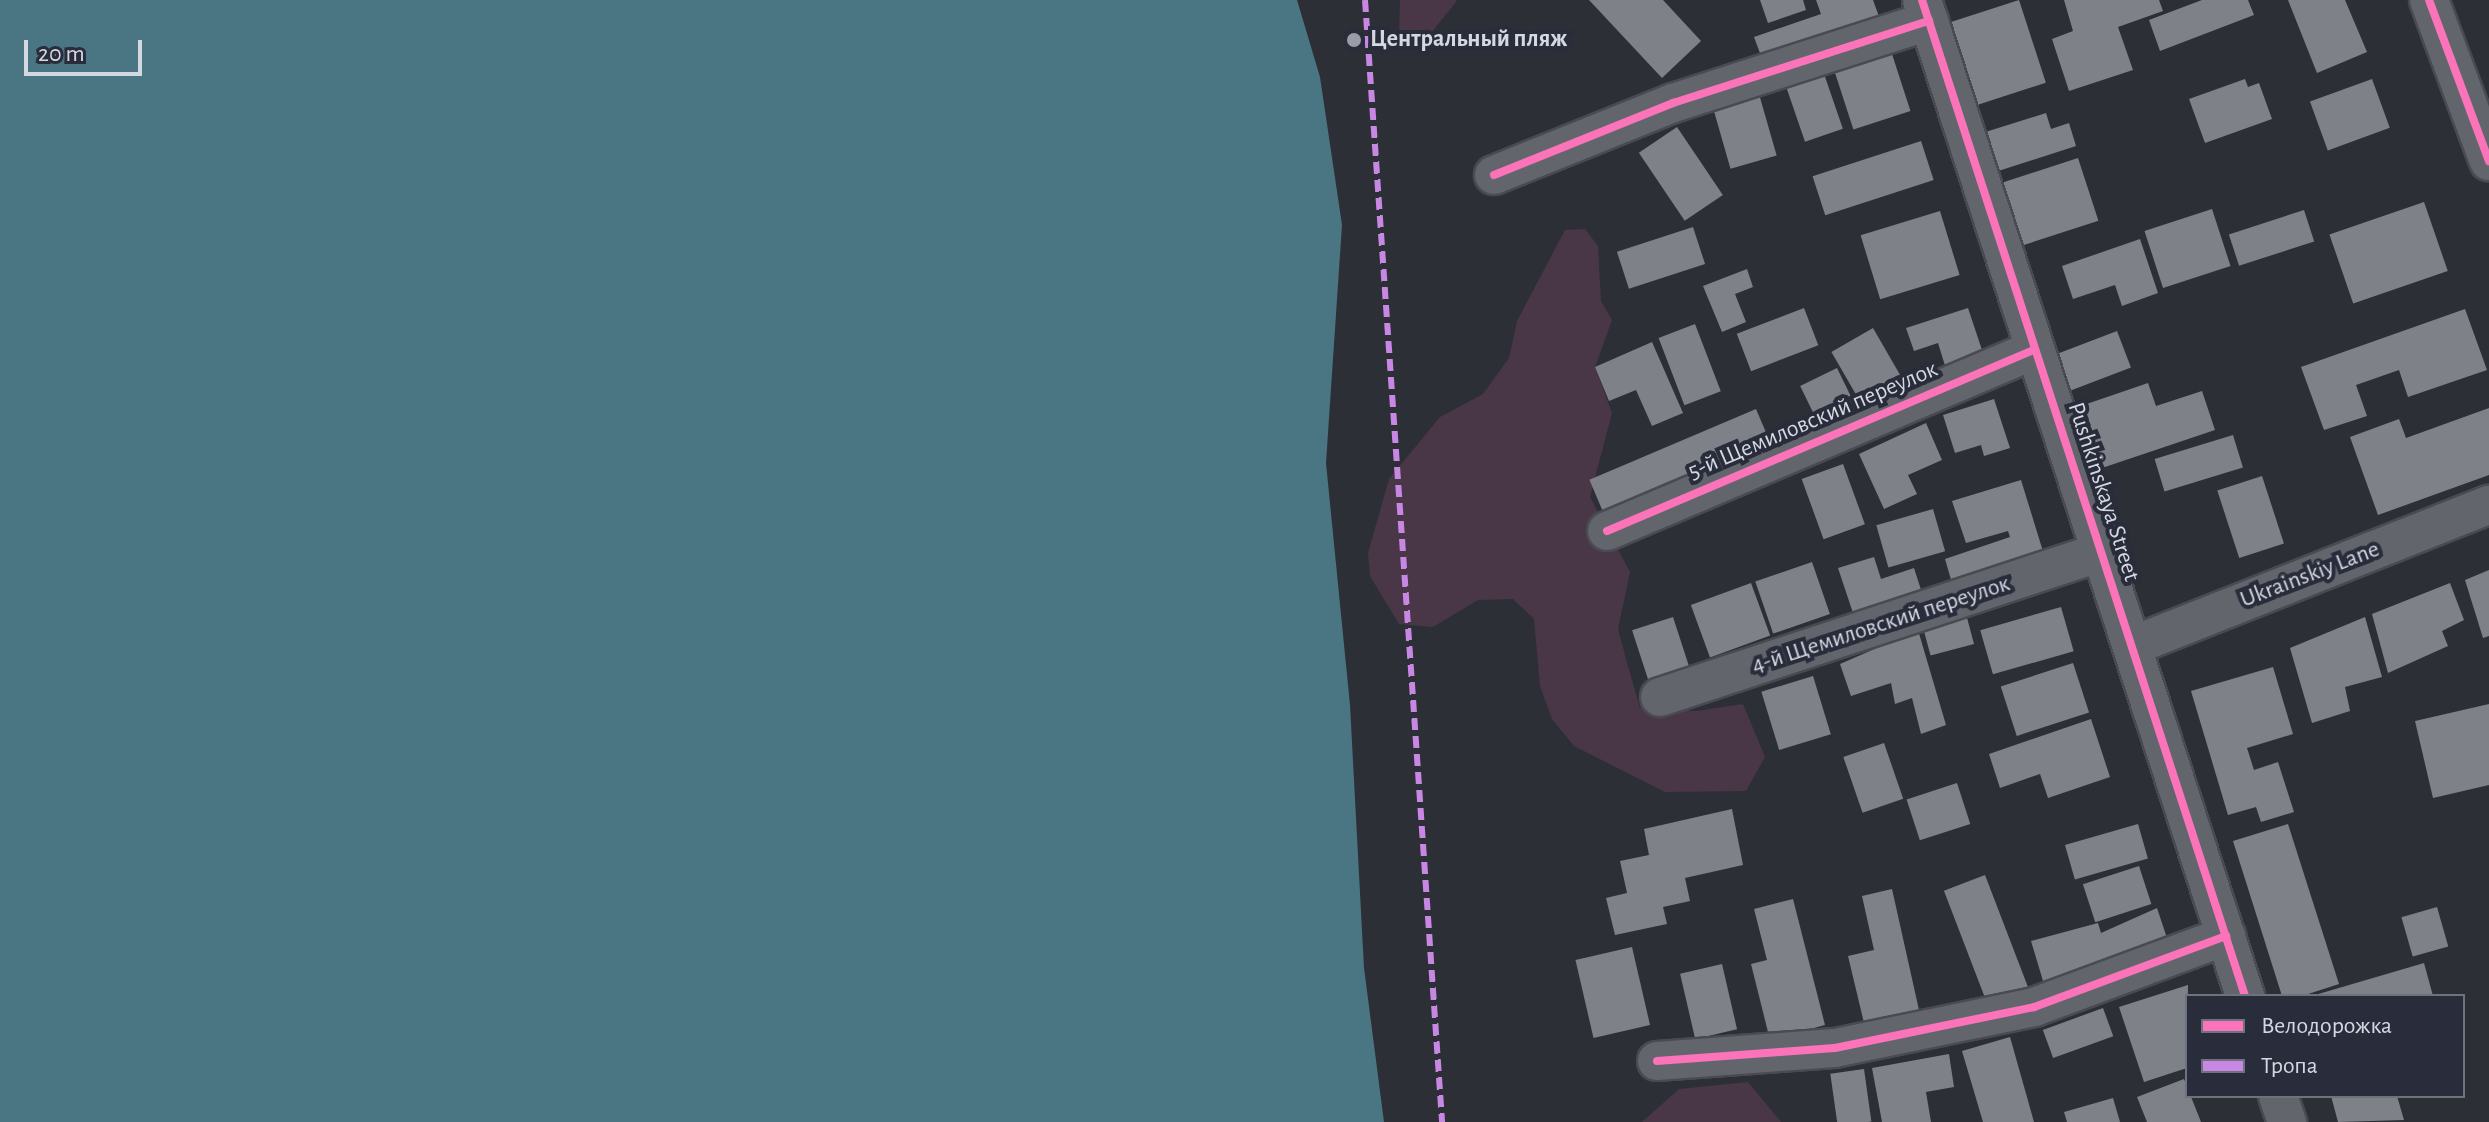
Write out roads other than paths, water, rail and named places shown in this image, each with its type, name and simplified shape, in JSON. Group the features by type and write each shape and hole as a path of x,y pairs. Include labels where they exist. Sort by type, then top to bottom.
{"street":[{"path":"2429,0 2489,161"},
{"path":"1494,175 1673,103 1925,10"},
{"name":"Pushkinskaya Street","path":"1925,10 2244,994"},
{"name":"5-й Щемиловский переулок","path":"1607,531 2035,349"},
{"name":"Ukrainskiy Lane","path":"2132,646 2489,505"},
{"name":"4-й Щемиловский переулок","path":"1660,697 2101,552"},
{"path":"1657,1061 1835,1048 2034,1007 2226,936"},
{"path":"2279,1098 2287,1122"}],"water":[{"path":"0,0 1297,0 1320,77 1342,225 1326,463 1350,705 1364,968 1384,1122 0,1122"}],"place":[{"name":"Центральный пляж","path":"1354,40"}]}
